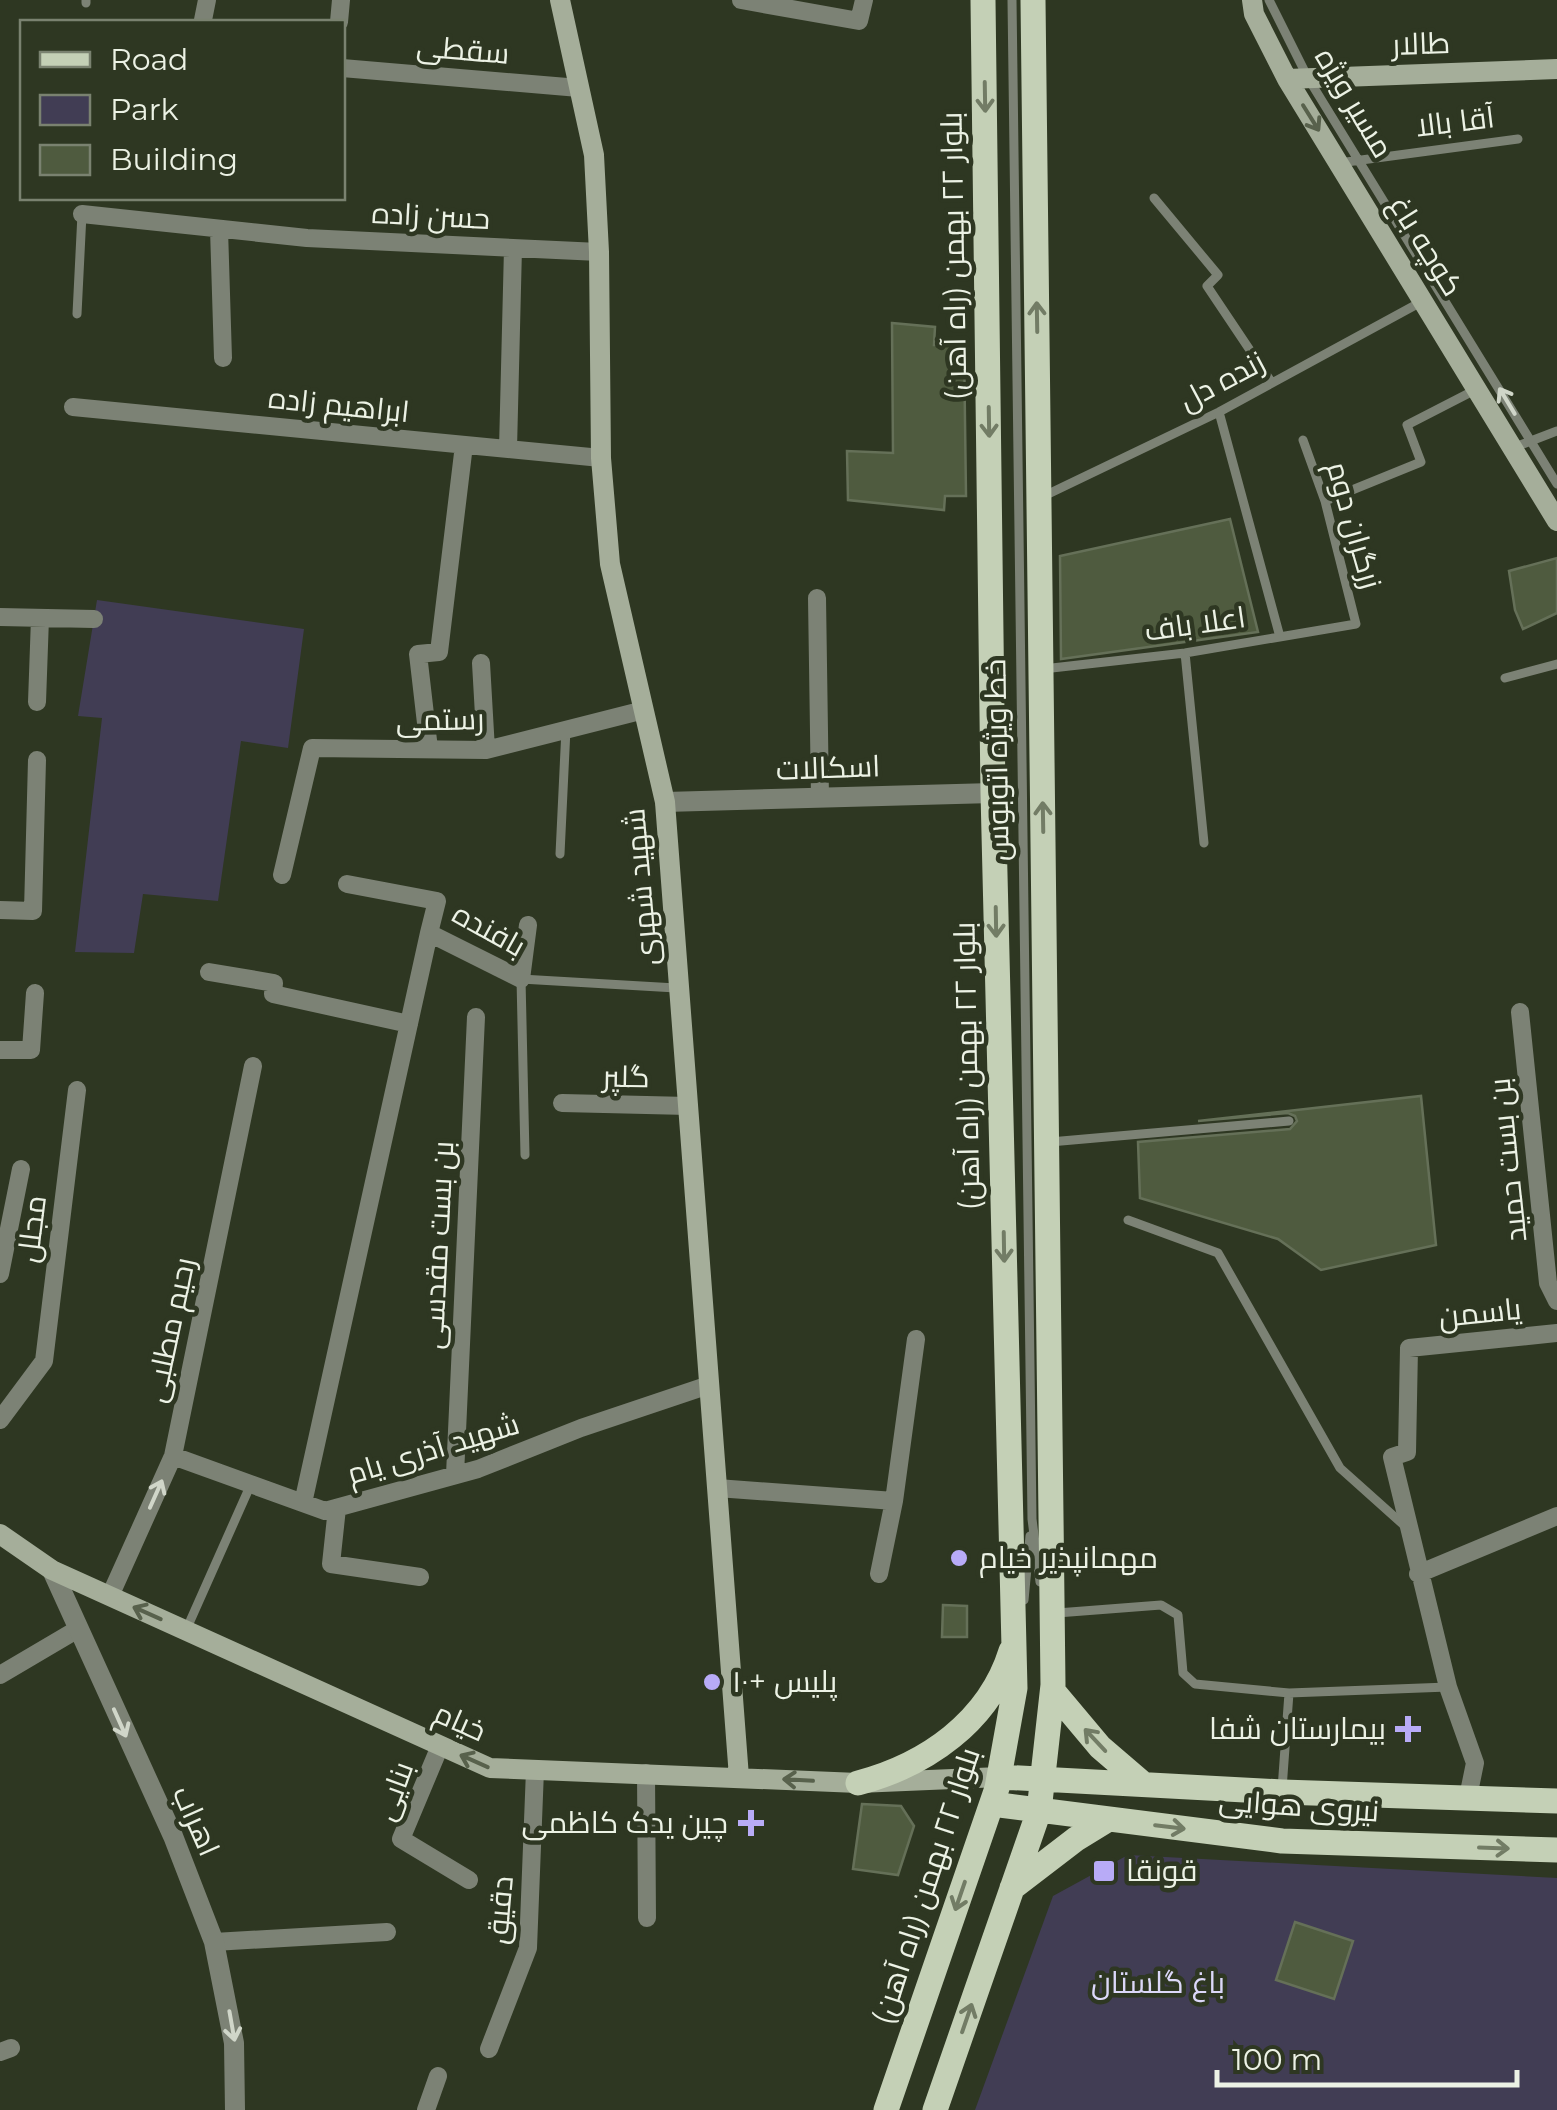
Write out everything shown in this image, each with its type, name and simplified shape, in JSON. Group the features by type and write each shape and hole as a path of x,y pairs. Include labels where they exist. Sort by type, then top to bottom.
{"main road":[{"name":"شهید شهری","path":"560,0 594,155 599,252 600,458 610,564 665,802 739,1777"},
{"name":"بلوار ۲۲ بهمن (راه آهن)","path":"886,2110 992,1804 1015,1688 993,793 984,0"},
{"path":"935,2110 1038,1811 1053,1688 1033,0"},
{"name":"کوچه باغ","path":"1252,0 1254,14 1349,161 1424,300 1478,388 1523,444 1557,521"},
{"name":"طالار","path":"1298,78 1557,68"},
{"name":"خیام","path":"0,1534 52,1570 490,1768 858,1783 1000,1776"},
{"path":"858,1783 893,1774 945,1744 961,1730 996,1684 1014,1642"},
{"path":"1053,1688 1100,1747 1142,1783"},
{"name":"نیروی هوایی","path":"1000,1776 1282,1792 1557,1801"},
{"name":"نیروی هوایی","path":"992,1804 1282,1841 1557,1850"},
{"path":"1012,1888 1108,1820"}],"street":[{"path":"204,20 206,0"},
{"path":"740,0 859,21 864,0"},
{"name":"سقطی","path":"345,68 579,88"},
{"name":"حسن زاده","path":"82,214 307,238 599,252"},
{"path":"219,229 224,358"},
{"path":"508,449 513,248"},
{"name":"ابراهیم زاده","path":"73,407 600,458"},
{"path":"430,749 418,654 439,652 464,445"},
{"path":"818,598 820,798"},
{"path":"0,617 94,620"},
{"path":"37,702 40,618"},
{"path":"481,663 486,750"},
{"name":"رستمی","path":"282,875 312,748 486,750 644,710"},
{"path":"0,910 33,911 37,760"},
{"name":"اسکالات","path":"665,802 993,793"},
{"name":"بافنده","path":"347,884 437,901 429,933 522,979 528,924"},
{"path":"303,1503 429,933"},
{"path":"208,972 274,983 273,994 409,1024"},
{"path":"0,1050 31,1050 35,993"},
{"name":"بن بست حمید","path":"1520,1012 1548,1283 1557,1301"},
{"name":"بن بست مقدسی","path":"455,1475 476,1017"},
{"name":"رحیم مطلبی","path":"110,1596 172,1456 253,1066"},
{"name":"مجلل","path":"0,1420 44,1361 77,1090"},
{"name":"گلپر","path":"562,1102 688,1106"},
{"path":"0,1274 20,1169"},
{"name":"یاسمن","path":"1408,1528 1392,1457 1406,1452 1409,1348 1557,1333"},
{"path":"879,1574 894,1501 916,1339"},
{"name":"شهید آذری یام","path":"172,1456 325,1511 455,1475 709,1385"},
{"path":"717,1488 894,1501"},
{"path":"336,1508 331,1564 420,1577"},
{"path":"1418,1574 1557,1516"},
{"path":"1408,1528 1448,1688 1475,1763 1468,1797"},
{"name":"اهراب","path":"52,1570 173,1836 214,1942 234,2043 236,2110"},
{"path":"0,1674 78,1629"},
{"name":"بنایی","path":"440,1746 401,1839 469,1880"},
{"name":"دقیق","path":"488,2048 528,1948 535,1770"},
{"path":"646,1772 647,1918"},
{"path":"214,1942 387,1932"},
{"path":"426,2110 438,2076"}],"lane":[{"name":"خط ویژه اتوبوس","path":"1012,0 1032,1519"},
{"name":"مسیر ویژه","path":"1269,0 1298,78"},
{"name":"آقا بالا","path":"1349,161 1518,139"},
{"name":"مسیر ویژه","path":"1349,161 1523,444 1557,484"},
{"path":"1154,198 1218,275 1207,286 1272,383"},
{"path":"77,314 82,214"},
{"name":"زنده دل","path":"1040,499 1219,412 1424,300"},
{"path":"1325,501 1421,462 1406,425 1478,388"},
{"path":"1219,412 1280,636"},
{"path":"1523,444 1557,432"},
{"name":"زرگران دوم","path":"1303,440 1325,501 1356,624"},
{"name":"اعلا باف","path":"1041,669 1185,653 1356,624"},
{"path":"1185,653 1204,843"},
{"path":"1505,678 1557,664"},
{"path":"560,854 566,729"},
{"name":"بافنده","path":"525,1155 522,979 679,988"},
{"path":"1047,1142 1290,1121"},
{"path":"1128,1220 1218,1254 1340,1468 1408,1528"},
{"path":"186,1630 251,1484"},
{"path":"1032,1519 1053,1688"},
{"path":"1015,1688 1032,1519"},
{"path":"1052,1613 1161,1605 1178,1615 1183,1674 1195,1684 1289,1693 1448,1688"},
{"path":"1282,1792 1289,1693"}],"green space":[{"path":"97,600 304,629 288,748 241,741 218,901 143,894 134,953 75,952 102,718 78,716"},
{"name":"باغ گلستان","path":"1128,1855 1557,1878 1557,2110 975,2110 1053,1896"}],"building":[{"path":"892,323 935,327 934,345 964,345 966,496 945,496 944,510 848,500 847,451 893,453"},
{"path":"1230,519 1258,632 1061,659 1060,556"},
{"path":"1557,558 1557,613 1523,629 1515,610 1509,571"},
{"path":"1421,1096 1436,1245 1321,1270 1278,1239 1140,1198 1138,1142 1290,1129 1297,1121 1288,1113 1198,1121"},
{"path":"943,1605 967,1606 967,1637 942,1637"},
{"path":"862,1804 901,1806 914,1826 898,1875 853,1869"},
{"path":"1295,1922 1353,1941 1334,1999 1276,1980"}],"place":[{"name":"مهمانپذیر خیام","path":"959,1558"},
{"name":"پلیس +۱۰","path":"712,1682"},
{"name":"بیمارستان شفا","path":"1408,1729"},
{"name":"چین یدک کاظمی","path":"751,1823"},
{"name":"قونقا","path":"1104,1871"}]}
